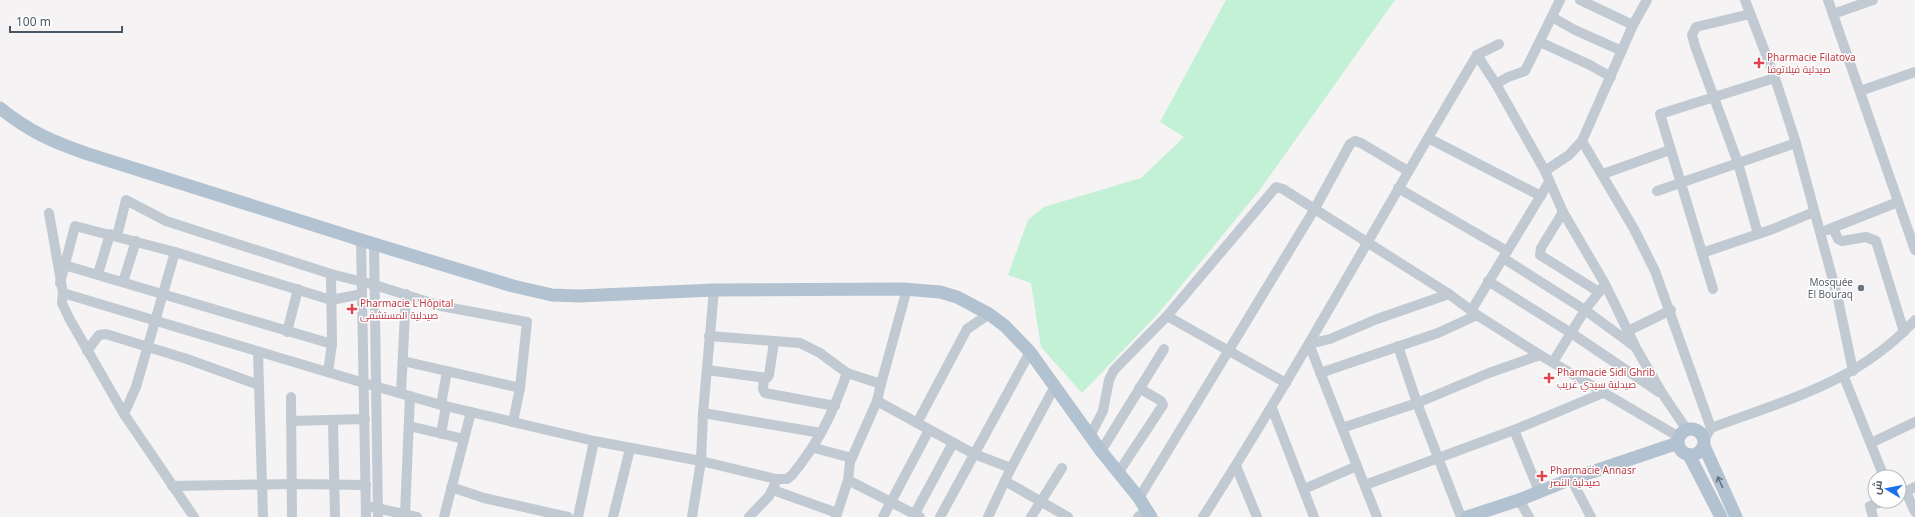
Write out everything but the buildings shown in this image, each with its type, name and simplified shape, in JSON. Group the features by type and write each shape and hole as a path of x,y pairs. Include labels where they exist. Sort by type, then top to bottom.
{"main road":[{"path":"0,108 31,131 61,145 368,242 513,286 552,295 596,296 714,290 907,289 946,294 970,303 989,314 1005,326 1030,352 1101,451 1139,498 1145,515"},
{"path":"1467,517 1519,500 1698,431 1736,517"},
{"path":"1681,437 1680,450 1689,455 1695,455 1704,443"},
{"path":"1689,455 1721,517"}],"street":[{"path":"1496,84 1508,77 1525,72 1560,0"},
{"path":"1580,0 1633,25"},
{"path":"1545,171 1569,155 1582,141 1633,25 1647,0"},
{"path":"1745,0 1796,143 1838,299 1849,374 1881,469"},
{"path":"1828,0 1914,244"},
{"path":"1833,14 1868,1"},
{"path":"1750,14 1700,26 1693,32 1694,46 1738,163 1758,234"},
{"path":"1552,17 1587,36 1622,51"},
{"path":"1540,42 1590,65 1611,77"},
{"path":"1203,517 1272,408 1366,242 1478,55 1500,44"},
{"path":"1478,55 1545,171 1549,182 1602,288 1628,331 1662,393 1681,437"},
{"path":"1860,91 1915,72"},
{"path":"1713,289 1660,114 1713,96 1774,78"},
{"path":"1428,138 1540,196"},
{"path":"1582,141 1603,174 1647,252 1671,310 1711,428"},
{"path":"1139,498 1228,349 1314,210 1328,181 1353,142 1361,143 1408,171"},
{"path":"1657,191 1796,143"},
{"path":"1603,174 1670,150"},
{"path":"1320,372 1438,333 1474,313 1488,281 1549,182"},
{"path":"1090,436 1103,411 1111,375 1167,316 1276,187 1283,189 1449,294 1474,313 1540,355 1681,437"},
{"path":"1398,188 1505,255 1585,310 1636,348"},
{"path":"98,274 126,200 166,221 331,274 406,294 441,306 527,322 520,388 513,422"},
{"path":"1819,232 1833,228 1898,202"},
{"path":"1564,212 1541,248 1540,255 1602,288"},
{"path":"1702,253 1758,234 1814,212"},
{"path":"49,213 62,288"},
{"path":"194,517 124,414 87,351 65,309 62,300 64,265 75,226 175,252 331,300 362,294"},
{"path":"1833,228 1840,241 1866,237 1876,241 1904,332"},
{"path":"124,282 136,241"},
{"path":"366,517 362,283 368,242"},
{"path":"368,242 375,285 378,513"},
{"path":"124,414 136,387 175,252"},
{"path":"64,265 287,332 332,344"},
{"path":"328,372 332,344 331,274"},
{"path":"1488,281 1662,393"},
{"path":"62,288 155,320 364,384 594,442 701,461 776,478 787,478 792,475 814,448 835,406 847,373"},
{"path":"1553,362 1585,310 1602,288"},
{"path":"287,332 298,289"},
{"path":"773,490 837,515 848,480 852,458 877,401 907,289"},
{"path":"692,517 701,461 703,413 714,290"},
{"path":"405,514 409,426 404,361 406,294"},
{"path":"1309,344 1330,339 1377,319 1449,294"},
{"path":"1628,331 1671,310"},
{"path":"918,423 967,329 989,314"},
{"path":"1167,316 1286,383"},
{"path":"1704,443 1711,428 1849,374 1881,353 1915,320"},
{"path":"87,351 101,334 188,359 259,385"},
{"path":"709,336 800,343 847,373 881,384"},
{"path":"707,370 764,378 769,375 774,342"},
{"path":"1309,344 1377,517"},
{"path":"1398,346 1417,404 1460,517"},
{"path":"1101,451 1164,349"},
{"path":"258,352 263,517"},
{"path":"940,517 1030,352"},
{"path":"1342,428 1417,404 1489,373 1540,355"},
{"path":"404,361 520,388"},
{"path":"441,434 447,371"},
{"path":"764,378 763,389 766,393 835,406"},
{"path":"988,517 1010,468 1055,386"},
{"path":"1118,473 1163,406 1161,401 1139,388"},
{"path":"1365,485 1514,430 1603,393"},
{"path":"291,397 292,517"},
{"path":"877,401 974,454 1010,468"},
{"path":"1272,408 1314,517"},
{"path":"444,517 471,412"},
{"path":"703,413 821,433"},
{"path":"291,421 365,419"},
{"path":"333,420 335,517"},
{"path":"1871,443 1915,422"},
{"path":"409,426 464,439"},
{"path":"883,517 929,430"},
{"path":"1514,430 1538,492"},
{"path":"578,517 594,442"},
{"path":"848,480 891,501 916,516 953,443"},
{"path":"814,448 852,458"},
{"path":"613,517 630,449"},
{"path":"1236,466 1256,517"},
{"path":"1304,489 1357,466"},
{"path":"1031,517 1039,501 1062,468"},
{"path":"750,517 773,490 776,478"},
{"path":"1571,479 1591,517"},
{"path":"1005,481 1068,517"},
{"path":"172,486 262,484 366,485"},
{"path":"451,487 484,498 568,517"},
{"path":"1907,491 1915,512"},
{"path":"1519,500 1529,517"},
{"path":"366,506 378,513 405,514 417,517"},
{"path":"518,517 520,507"}],"green space":[{"path":"1226,0 1395,0 1259,191 1157,315 1082,393 1041,347 1031,283 1008,275 1028,220 1044,207 1141,178 1184,137 1160,122"}],"place":[{"name":"Pharmacie Filatova صيدلية فيلاتوفا","path":"1759,63"},
{"name":"Mosquée El Bouraq","path":"1861,288"},
{"name":"Pharmacie L'Hôpital صيدلية المستشفى","path":"352,309"},
{"name":"Pharmacie Sidi Ghrib صيدلية سيدي غريب","path":"1549,378"},
{"name":"Pharmacie Annasr صيدلية النصر","path":"1542,476"}]}
